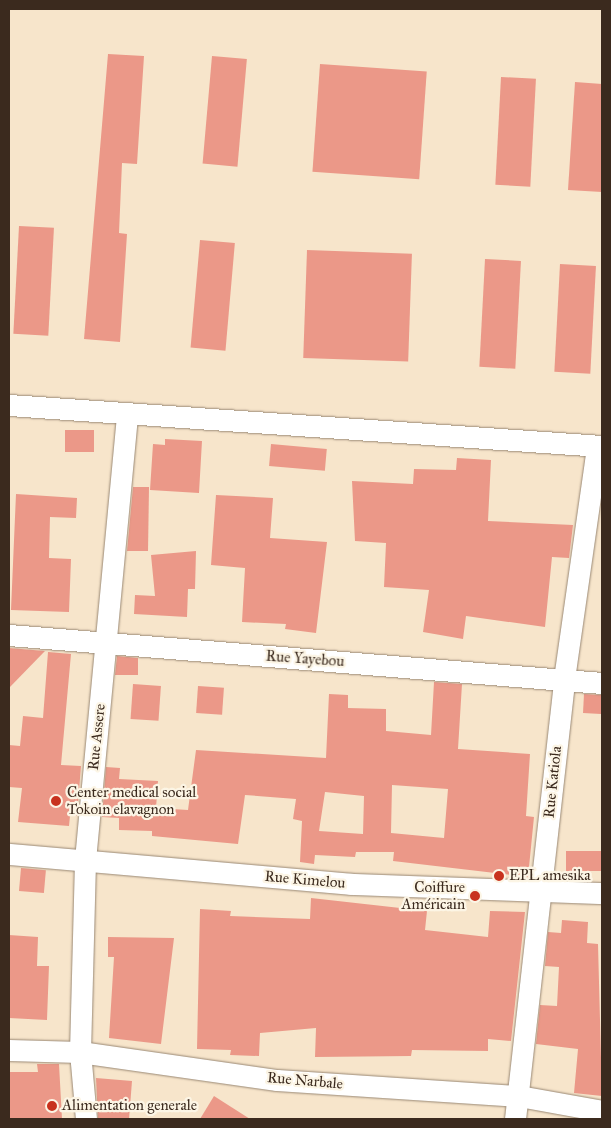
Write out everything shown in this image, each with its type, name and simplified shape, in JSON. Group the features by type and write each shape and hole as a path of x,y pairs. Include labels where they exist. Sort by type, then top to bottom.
{"street":[{"path":"9,405 127,416 600,446"},
{"name":"Rue Assere","path":"86,1119 80,1052 85,860 127,416"},
{"name":"Rue Katiola","path":"515,1119 543,888 564,679 600,446"},
{"name":"Rue Yayebou","path":"9,635 602,683"},
{"name":"Rue Kimelou","path":"9,854 351,884 543,888 602,893"},
{"name":"Rue Narbale","path":"9,1050 80,1052 277,1080 519,1096 602,1111"}],"building":[{"path":"108,54 144,56 137,164 122,163 119,233 127,234 120,342 84,339"},
{"path":"212,56 247,59 237,167 203,164"},
{"path":"320,64 427,71 419,179 312,172"},
{"path":"501,77 536,79 530,187 495,185"},
{"path":"575,82 602,84 602,192 568,190"},
{"path":"19,226 54,228 48,336 13,334"},
{"path":"200,240 235,243 225,351 191,348"},
{"path":"307,250 412,254 408,362 303,358"},
{"path":"485,259 521,261 515,369 479,367"},
{"path":"560,264 596,266 590,374 554,372"},
{"path":"65,430 94,430 94,452 65,452"},
{"path":"165,439 202,441 199,493 150,490 153,444 165,445"},
{"path":"271,444 327,449 325,471 269,466"},
{"path":"457,458 491,460 488,521 573,525 569,558 552,557 545,627 466,616 463,639 423,632 429,590 384,587 386,543 355,541 352,481 413,484 414,469 456,470"},
{"path":"133,487 149,487 148,551 127,551"},
{"path":"16,494 77,498 76,518 50,517 49,558 71,559 69,612 11,610"},
{"path":"216,495 273,498 270,538 327,542 316,633 285,629 286,624 242,622 245,568 211,565"},
{"path":"196,551 195,589 188,589 187,617 134,614 135,595 155,596 151,555"},
{"path":"9,648 45,651 9,688"},
{"path":"48,652 71,654 61,765 81,766 77,816 70,816 69,826 18,822 22,788 9,787 9,745 20,746 23,716 43,718"},
{"path":"117,656 138,658 138,675 115,675"},
{"path":"434,682 462,684 458,749 530,754 526,816 534,817 528,877 393,861 394,852 356,852 355,857 315,855 314,864 300,862 302,821 293,819 296,799 245,795 238,844 152,836 152,831 119,830 119,818 102,817 106,767 120,768 119,779 158,781 156,808 188,810 196,750 326,758 329,694 348,695 348,708 386,709 386,731 431,735","holes":["392,785 448,789 444,838 391,833","325,792 364,796 363,834 319,831"]},
{"path":"133,684 161,686 158,721 131,719"},
{"path":"198,686 224,688 222,715 196,713"},
{"path":"584,694 602,695 601,714 583,713"},
{"path":"566,851 602,851 602,871 566,871"},
{"path":"21,868 46,870 44,893 19,891"},
{"path":"311,898 427,911 425,930 488,937 490,911 525,912 511,1041 488,1039 488,1051 412,1050 411,1056 315,1057 316,1028 260,1033 259,1056 230,1055 231,1050 197,1049 200,909 231,911 230,916 310,919"},
{"path":"562,920 588,922 587,943 598,944 602,1096 574,1093 578,1049 536,1044 540,1005 557,1006 559,967 545,966 548,932 561,933"},
{"path":"9,935 38,937 37,966 49,966 47,1020 9,1018"},
{"path":"108,937 174,938 161,1044 109,1038 114,957 108,957"},
{"path":"37,1064 59,1064 62,1119 9,1119 9,1072 38,1072"},
{"path":"96,1078 132,1081 129,1119 98,1119"},
{"path":"214,1096 250,1119 200,1119"}],"place":[{"name":"Center medical social Tokoin elavagnon","path":"56,801"},
{"name":"EPL amesika","path":"499,876"},
{"name":"Coiffure Américain","path":"475,896"},
{"name":"Alimentation generale","path":"52,1106"}]}
